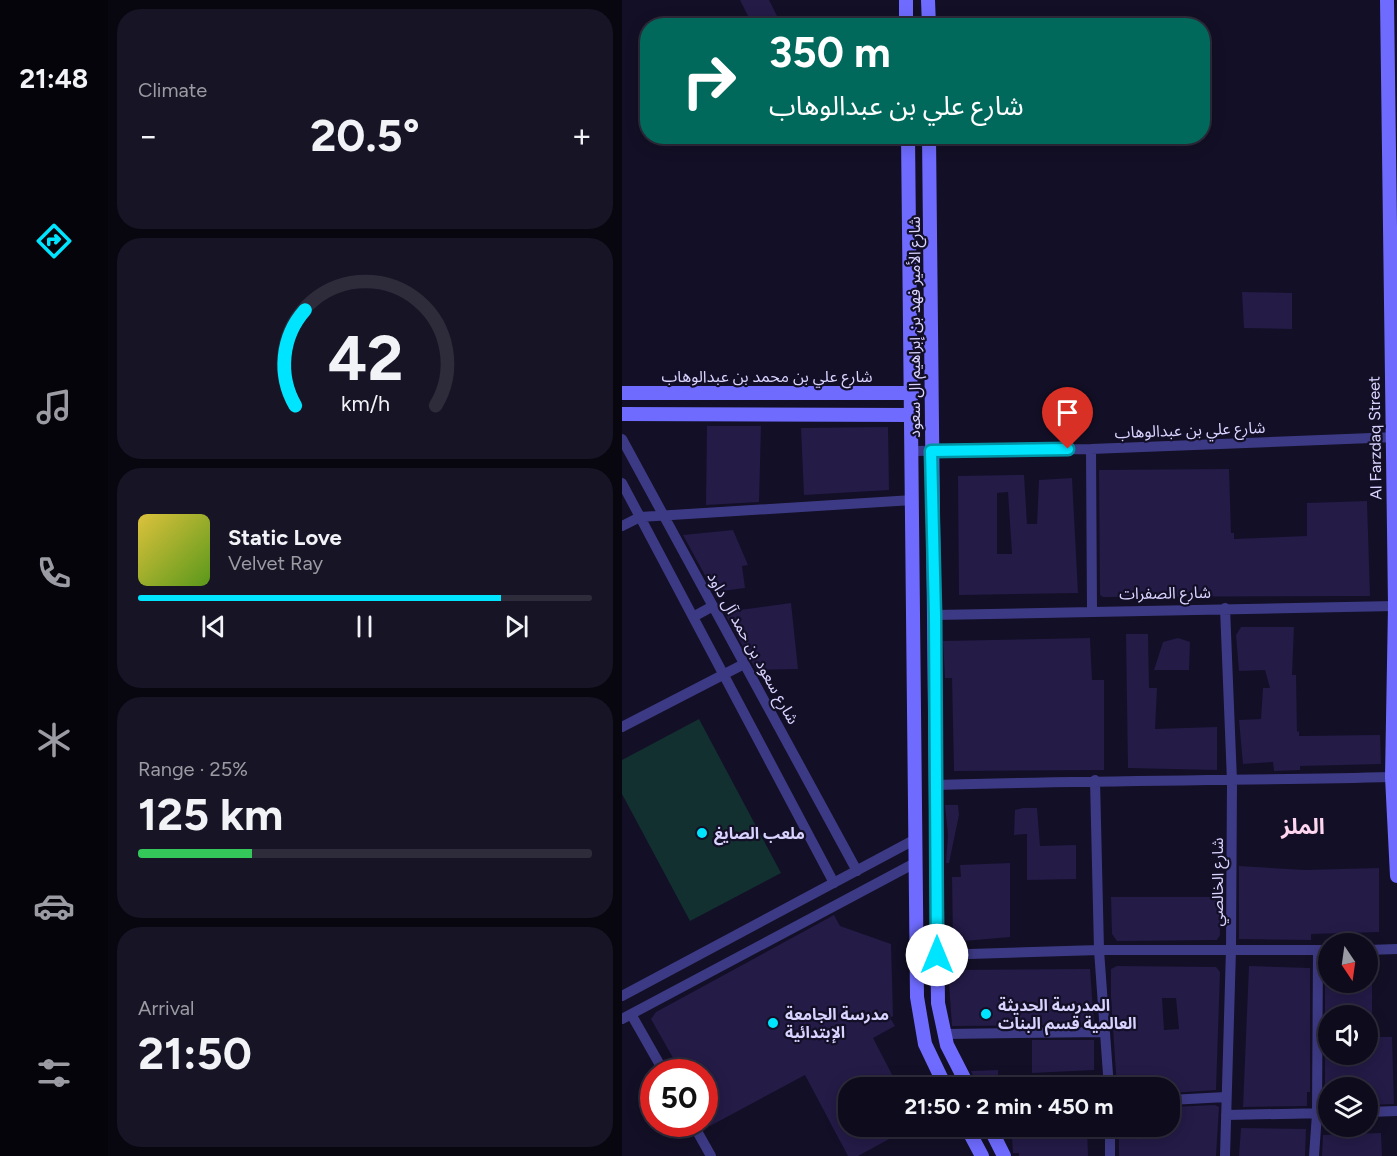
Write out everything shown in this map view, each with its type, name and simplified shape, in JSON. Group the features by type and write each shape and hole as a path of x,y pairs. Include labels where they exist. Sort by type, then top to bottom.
{"main road":[{"path":"906,0 906,18"},
{"path":"928,0 928,18"},
{"name":"Al Farzdaq Street","path":"1387,0 1394,437 1395,606 1392,777 1396,876"},
{"name":"شارع الأمير فهد بن إبراهيم ال سعود","path":"908,144 913,500 914,840 918,1009 925,1044 941,1077"},
{"name":"شارع الأمير فهد بن إبراهيم ال سعود","path":"929,144 938,1003 947,1045 963,1077"},
{"name":"شارع علي بن محمد بن عبدالوهاب","path":"622,393 912,393"},
{"path":"622,414 912,415"},
{"path":"972,1137 982,1156"},
{"path":"994,1137 1004,1156"}],"street":[{"name":"شارع علي بن عبدالوهاب","path":"912,451 1091,449 1394,437"},
{"name":"شارع سعود بن حمد آل داود","path":"622,439 857,871"},
{"path":"1091,449 1092,610"},
{"path":"622,483 834,883"},
{"path":"622,526 640,517 913,500"},
{"path":"693,617 713,606"},
{"name":"شارع الصفرات","path":"935,615 1092,610 1395,606"},
{"name":"شارع الخالصي","path":"1225,608 1232,781 1231,949 1225,1156"},
{"path":"622,727 744,664"},
{"path":"936,785 1095,780 1232,781 1392,777"},
{"path":"1095,780 1099,950 1108,1077"},
{"path":"622,996 914,840"},
{"path":"655,1059 626,1016 915,863"},
{"path":"1378,950 1396,949"},
{"path":"937,955 1099,950 1318,950"},
{"path":"1323,993 1323,1077"},
{"path":"945,1034 1104,1032"},
{"path":"1180,1099 1226,1097"},
{"path":"1378,1112 1396,1111"},
{"path":"1226,1115 1318,1113"},
{"path":"700,1137 711,1156"},
{"path":"1110,1137 1110,1156"},
{"path":"1314,1156 1318,1137"}],"green space":[{"name":"ملعب الصايغ","path":"699,719 781,873 690,921 622,794 622,760"}],"building":[{"path":"740,0 769,0 777,16 772,18 749,18"},
{"path":"1242,292 1292,293 1292,329 1244,328"},
{"path":"707,426 761,426 759,502 706,505"},
{"path":"888,427 889,490 804,495 801,428"},
{"path":"1229,469 1231,533 1234,533 1234,539 1307,536 1307,503 1367,501 1370,596 1103,597 1100,595 1099,470"},
{"path":"1024,475 1027,524 1037,524 1039,480 1072,478 1078,593 959,595 958,476","holes":["1008,492 1012,554 997,554 997,493"]},
{"path":"733,530 748,565 742,566 745,588 714,592 683,535"},
{"path":"791,603 798,669 756,670 724,612"},
{"path":"1241,627 1294,627 1292,675 1296,675 1297,732 1299,731 1299,736 1380,735 1381,764 1300,766 1300,770 1274,771 1273,762 1243,764 1239,720 1261,719 1263,688 1270,688 1265,670 1239,671 1236,635"},
{"path":"1126,634 1148,634 1149,688 1157,688 1155,729 1217,727 1217,770 1128,768"},
{"path":"1090,638 1092,680 1104,680 1104,770 954,771 952,678 945,678 943,641"},
{"path":"1178,638 1190,642 1189,670 1154,670 1163,642"},
{"path":"945,805 958,805 959,815 949,863 946,863 948,835"},
{"path":"1037,808 1040,846 1076,845 1076,879 1027,880 1027,834 1014,835 1015,810"},
{"path":"1010,863 1010,937 953,942 952,877 961,877 960,865"},
{"path":"1239,866 1305,870 1379,868 1379,932 1318,933 1311,934 1311,940 1239,939"},
{"path":"1111,897 1219,897 1220,935 1217,940 1117,941 1112,934"},
{"name":"مدرسة الجامعة الإبتدائية","path":"834,915 840,926 891,944 893,1016 890,1018 895,1026 873,1038 893,1077 838,1077 838,1137 893,1137 858,1156 848,1156 805,1075 718,1122 718,1059 674,1059 651,1019 656,1012"},
{"path":"1117,966 1216,967 1220,972 1216,1090 1180,1092 1180,1077 1116,1077 1111,969","holes":["1162,998 1176,998 1179,1029 1164,1030"]},
{"path":"1249,966 1310,968 1310,1092 1307,1092 1307,1106 1243,1107"},
{"path":"1090,969 1094,1023 1092,1025 952,1026 948,970"},
{"path":"1325,993 1372,993 1372,1005 1325,1005"},
{"path":"1378,1037 1392,1037 1394,1104 1378,1105 1378,1077 1325,1077 1325,1065 1378,1065"},
{"path":"1032,1040 1094,1040 1094,1070 1032,1073"},
{"path":"998,1070 998,1077 974,1077 971,1071"},
{"path":"1215,1105 1219,1107 1216,1156 1119,1156 1119,1137 1180,1137 1180,1107"},
{"path":"1241,1128 1306,1129 1305,1156 1239,1156"},
{"path":"1378,1133 1381,1133 1382,1156 1322,1156 1323,1137 1378,1137"},
{"path":"1012,1137 1087,1137 1088,1156 1019,1156 1019,1153 1013,1153"}],"place":[{"name":"ملعب الصايغ","path":"702,833"},
{"name":"المدرسة الحديثة العالمية قسم البنات","path":"986,1014"},
{"name":"مدرسة الجامعة الإبتدائية","path":"773,1023"}],"district":[{"name":"الملز","path":"1303,826"}],"route":[{"path":"937,955 935,615 931,451 1068,449"}]}
